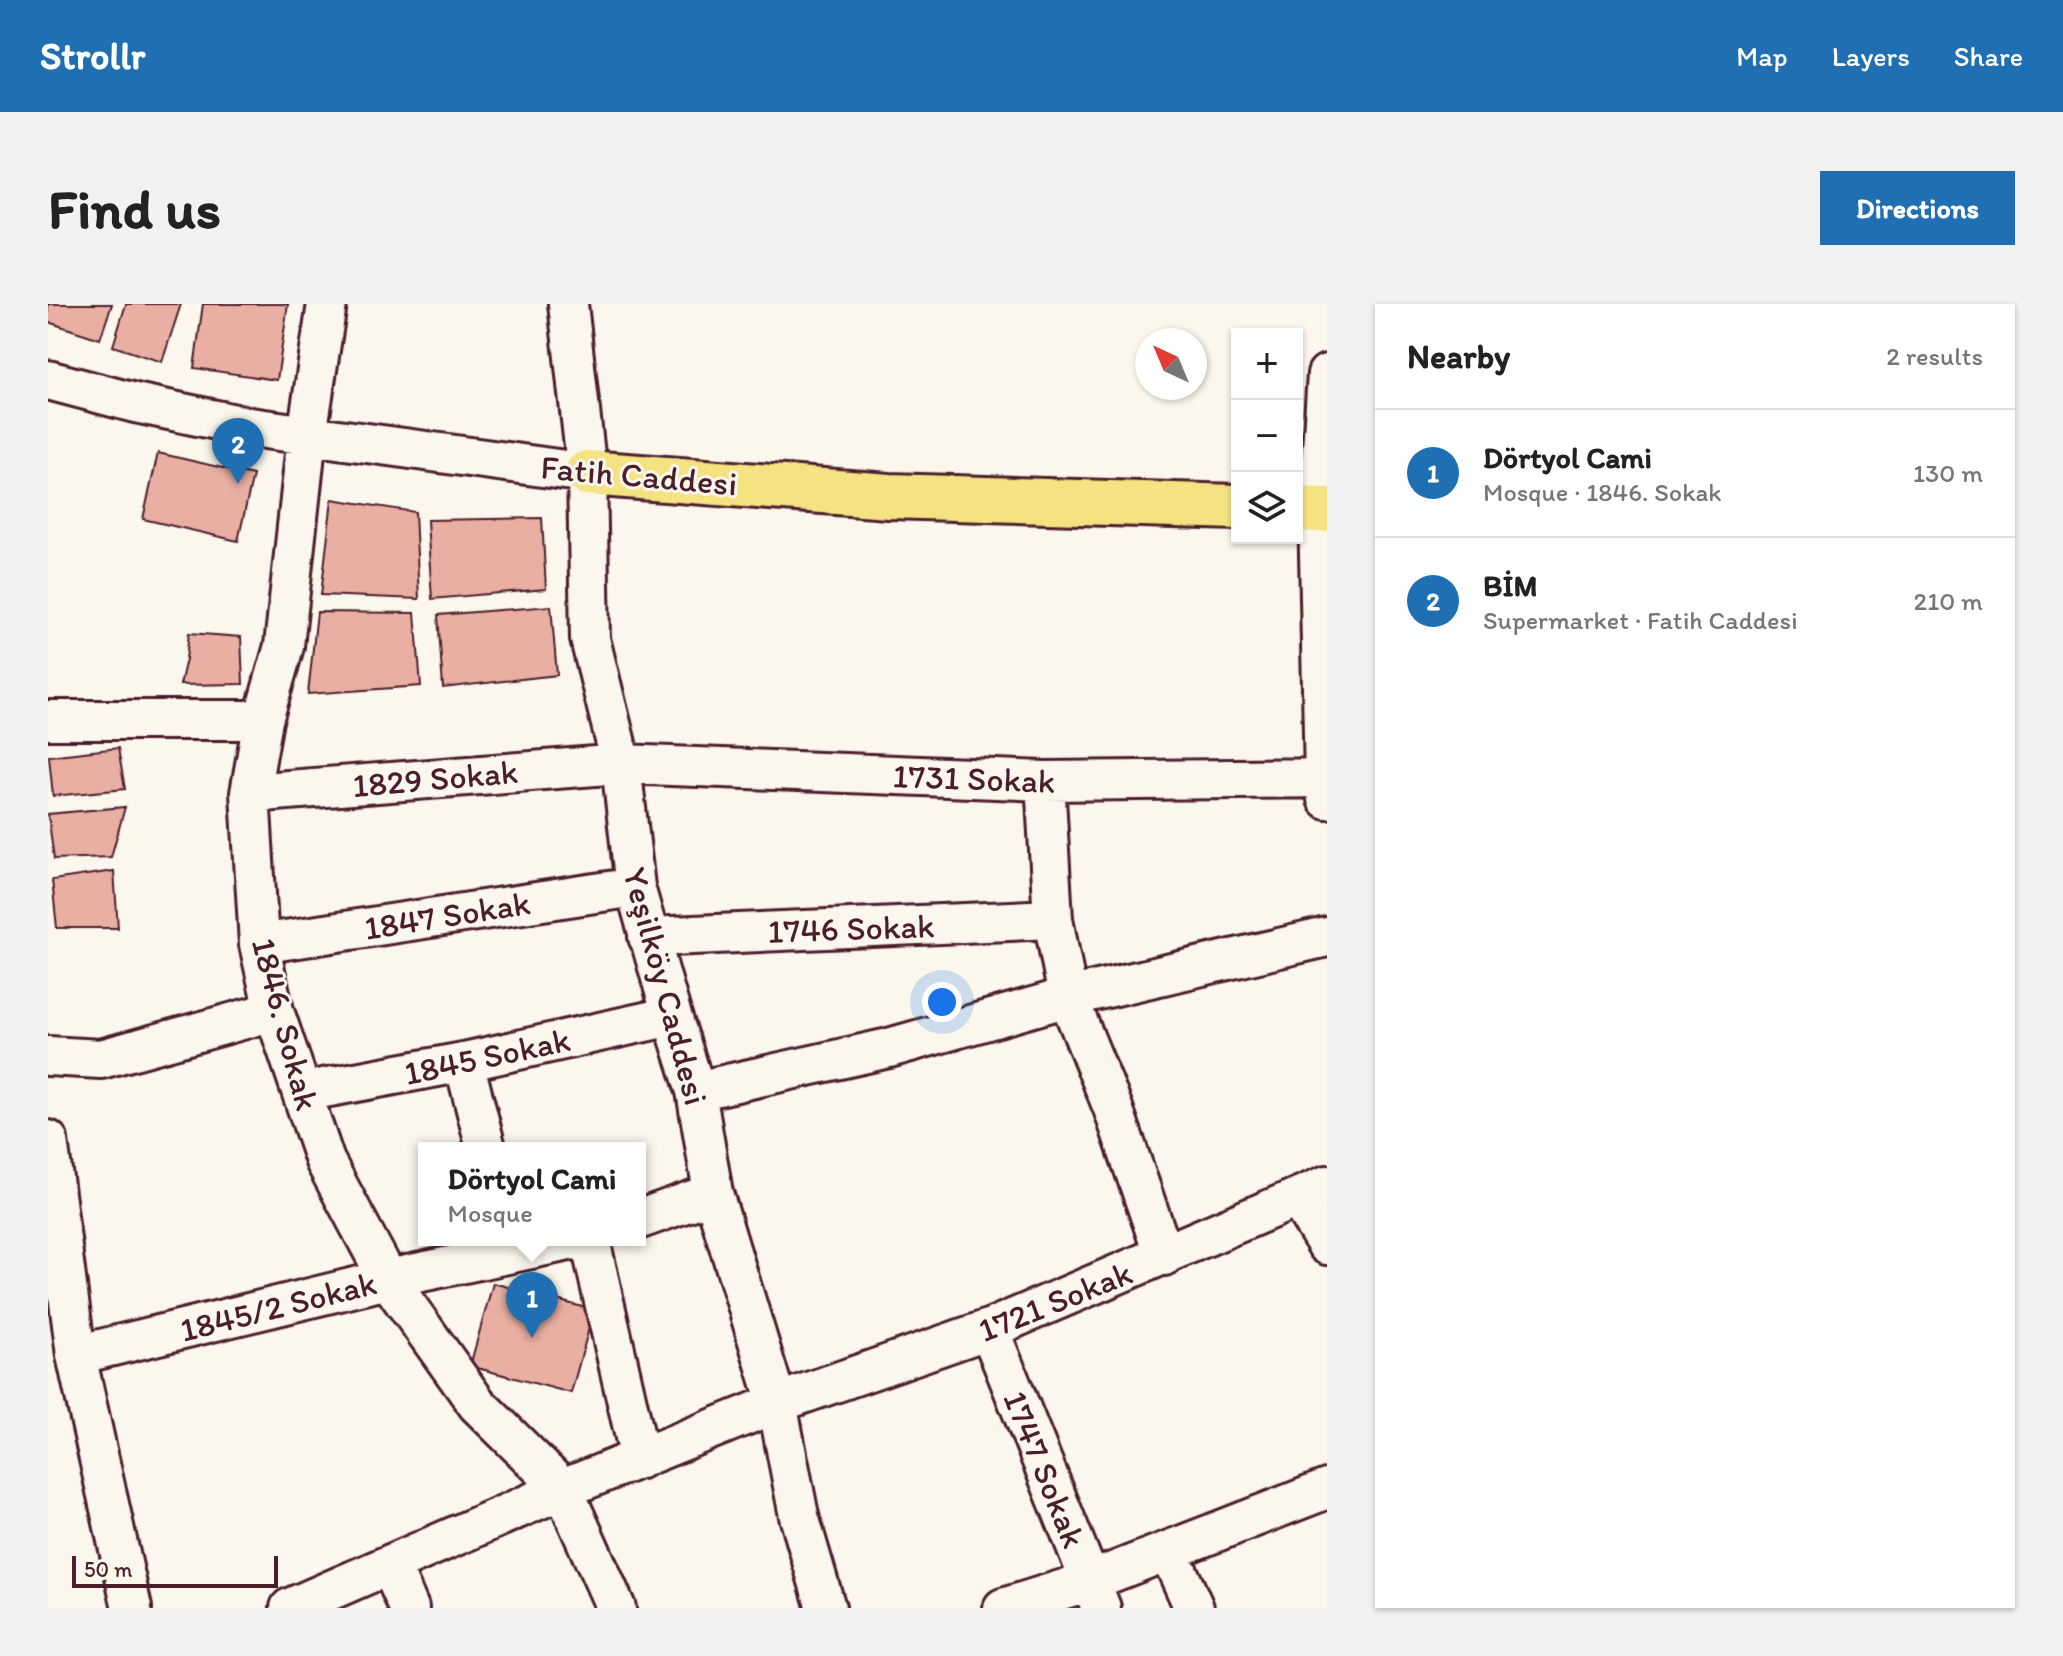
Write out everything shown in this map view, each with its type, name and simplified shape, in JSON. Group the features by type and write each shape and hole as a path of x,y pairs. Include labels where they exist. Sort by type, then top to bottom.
{"main road":[{"name":"Fatih Caddesi","path":"587,473 889,496 1231,507"}],"street":[{"name":"1846. Sokak","path":"327,304 307,435 284,646 263,720 250,793 259,944 274,1011 325,1161 388,1279 477,1404 563,1489"},
{"name":"Yeşilköy Caddesi","path":"568,304 587,473 590,639 621,764 635,887 696,1091 713,1193 777,1403 799,1516 826,1608"},
{"path":"1326,785 1314,509 1327,374"},
{"name":"Fatih Caddesi","path":"48,380 135,403 236,424 587,473"},
{"path":"48,720 263,720"},
{"name":"1731 Sokak","path":"621,764 1045,781 1326,785"},
{"name":"1829 Sokak","path":"250,793 621,764"},
{"path":"1045,781 1053,919 1068,997 1113,1108 1164,1256"},
{"name":"1847 Sokak","path":"259,944 635,887"},
{"name":"1746 Sokak","path":"648,937 1053,919"},
{"path":"696,1091 889,1048 1068,997 1327,937"},
{"path":"48,1056 101,1059 274,1011"},
{"name":"1845 Sokak","path":"302,1092 464,1062 672,1016"},
{"path":"464,1062 484,1142"},
{"path":"48,1140 76,1355 132,1608"},
{"path":"1313,1191 1327,1245"},
{"name":"1721 Sokak","path":"290,1608 563,1489 777,1403 989,1329 1313,1191"},
{"path":"646,1217 713,1193"},
{"name":"1845/2 Sokak","path":"76,1355 512,1246"},
{"path":"591,1246 640,1459"},
{"name":"1747 Sokak","path":"989,1329 1096,1594"},
{"path":"563,1489 616,1608"},
{"path":"1003,1608 1096,1594 1169,1552 1327,1489"},
{"path":"1169,1552 1194,1608"},
{"path":"390,1565 409,1608"}],"building":[{"path":"48,304 112,304 100,339 48,322"},
{"path":"126,304 181,304 162,362 113,346"},
{"path":"203,304 288,304 277,380 194,368"},
{"path":"158,453 253,475 238,541 143,519"},
{"path":"332,499 415,512 419,599 321,595"},
{"path":"542,518 546,589 432,599 427,520"},
{"path":"551,606 557,675 443,688 438,615"},
{"path":"317,612 415,613 421,686 308,694"},
{"path":"189,633 241,637 243,684 180,685"},
{"path":"118,748 125,789 53,796 49,756"},
{"path":"125,807 111,857 54,859 48,814"},
{"path":"114,871 118,928 57,928 52,880"},
{"path":"493,1283 594,1310 571,1393 470,1366"}],"place":[{"name":"BİM","path":"238,484"},
{"name":"Dörtyol Cami","path":"532,1338"}]}
